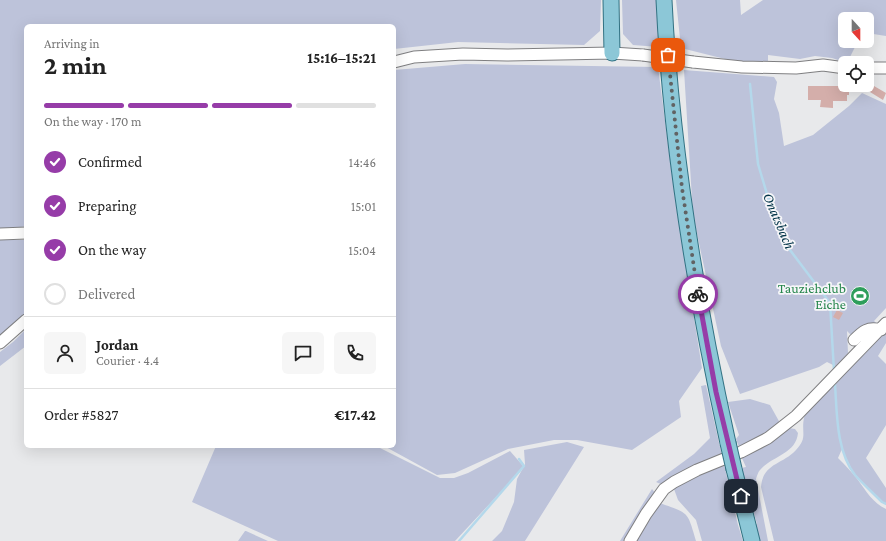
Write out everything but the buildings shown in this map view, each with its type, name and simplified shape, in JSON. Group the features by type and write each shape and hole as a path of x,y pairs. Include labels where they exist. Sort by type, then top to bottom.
{"main road":[{"path":"611,0 612,53"},
{"path":"664,0 673,109 684,208 703,324 728,443 752,541"}],"street":[{"path":"396,62 414,57 463,54 507,55 612,53 642,55 742,67 796,68 823,65 838,67"},
{"path":"874,68 886,68"},
{"path":"0,234 24,232"},
{"path":"0,343 24,322"},
{"path":"854,340 869,329 883,326"},
{"path":"630,541 646,514 664,489 697,470 741,452 768,438 796,416 883,326"}],"shaded area":[{"path":"0,0 601,0 600,31 584,45 458,42 396,49 396,24 24,24 24,226 0,231"},
{"path":"622,0 656,0 659,47 633,45 623,34"},
{"path":"676,0 740,0 741,15 763,0 886,0 886,36 874,34 874,12 838,12 838,48 854,48 850,56 838,56 838,60 815,56 800,59 768,55 768,65 733,61 681,48"},
{"path":"465,64 658,67 676,205 702,368 679,401 681,417 632,450 577,440 554,440 508,449 455,473 437,475 388,448 396,448 396,70"},
{"path":"684,70 774,77 777,82 774,99 779,113 784,146 813,135 849,106 862,93 886,104 886,308 874,321 882,328 854,338 847,331 848,353 837,367 827,362 819,367 740,394 721,346 693,215"},
{"path":"0,240 24,240 24,316 0,337"},
{"path":"886,329 886,343 878,356 886,364 886,425 866,458 886,488 886,504 882,502 854,474 842,449 838,458 874,500 886,509 886,541 774,541 761,487 765,473 774,465 791,455 800,446 803,438 803,423 806,412 811,404"},
{"path":"24,331 24,348 0,366 0,352"},
{"path":"706,385 722,456 663,485 656,482 694,454 710,438 701,386"},
{"path":"750,399 770,405 780,423 765,436 739,447 736,439 739,435 728,402"},
{"path":"789,428 795,429 798,433 793,446 765,465 759,471 756,479 768,541 758,541 754,523 757,524 741,468 746,467 741,456"},
{"path":"567,442 584,447 525,541 492,541 502,531 514,502 517,479 523,468 455,541 278,541 192,502 215,448 380,448 440,478 454,478 468,473 510,451 524,467 524,450"},
{"path":"724,464 743,541 702,541 696,520 678,500 674,489 682,482"},
{"path":"652,489 656,494 628,541 620,541"},
{"path":"660,503 686,514 691,524 696,541 636,541"},
{"path":"246,531 268,541 238,541"}],"waterway":[{"name":"Onatsbach","path":"750,84 758,164 773,214 790,250 830,303 834,371"},
{"name":"Onatsbach","path":"835,384 837,419 844,455 855,475 882,502 886,504"},
{"path":"459,541 524,466 519,459"}],"way so far":[{"path":"668,55 682,188 698,294"}],"place":[{"name":"Tauziehclub Eiche","path":"860,296"}],"route":[{"path":"698,294 716,392 741,496"}]}
